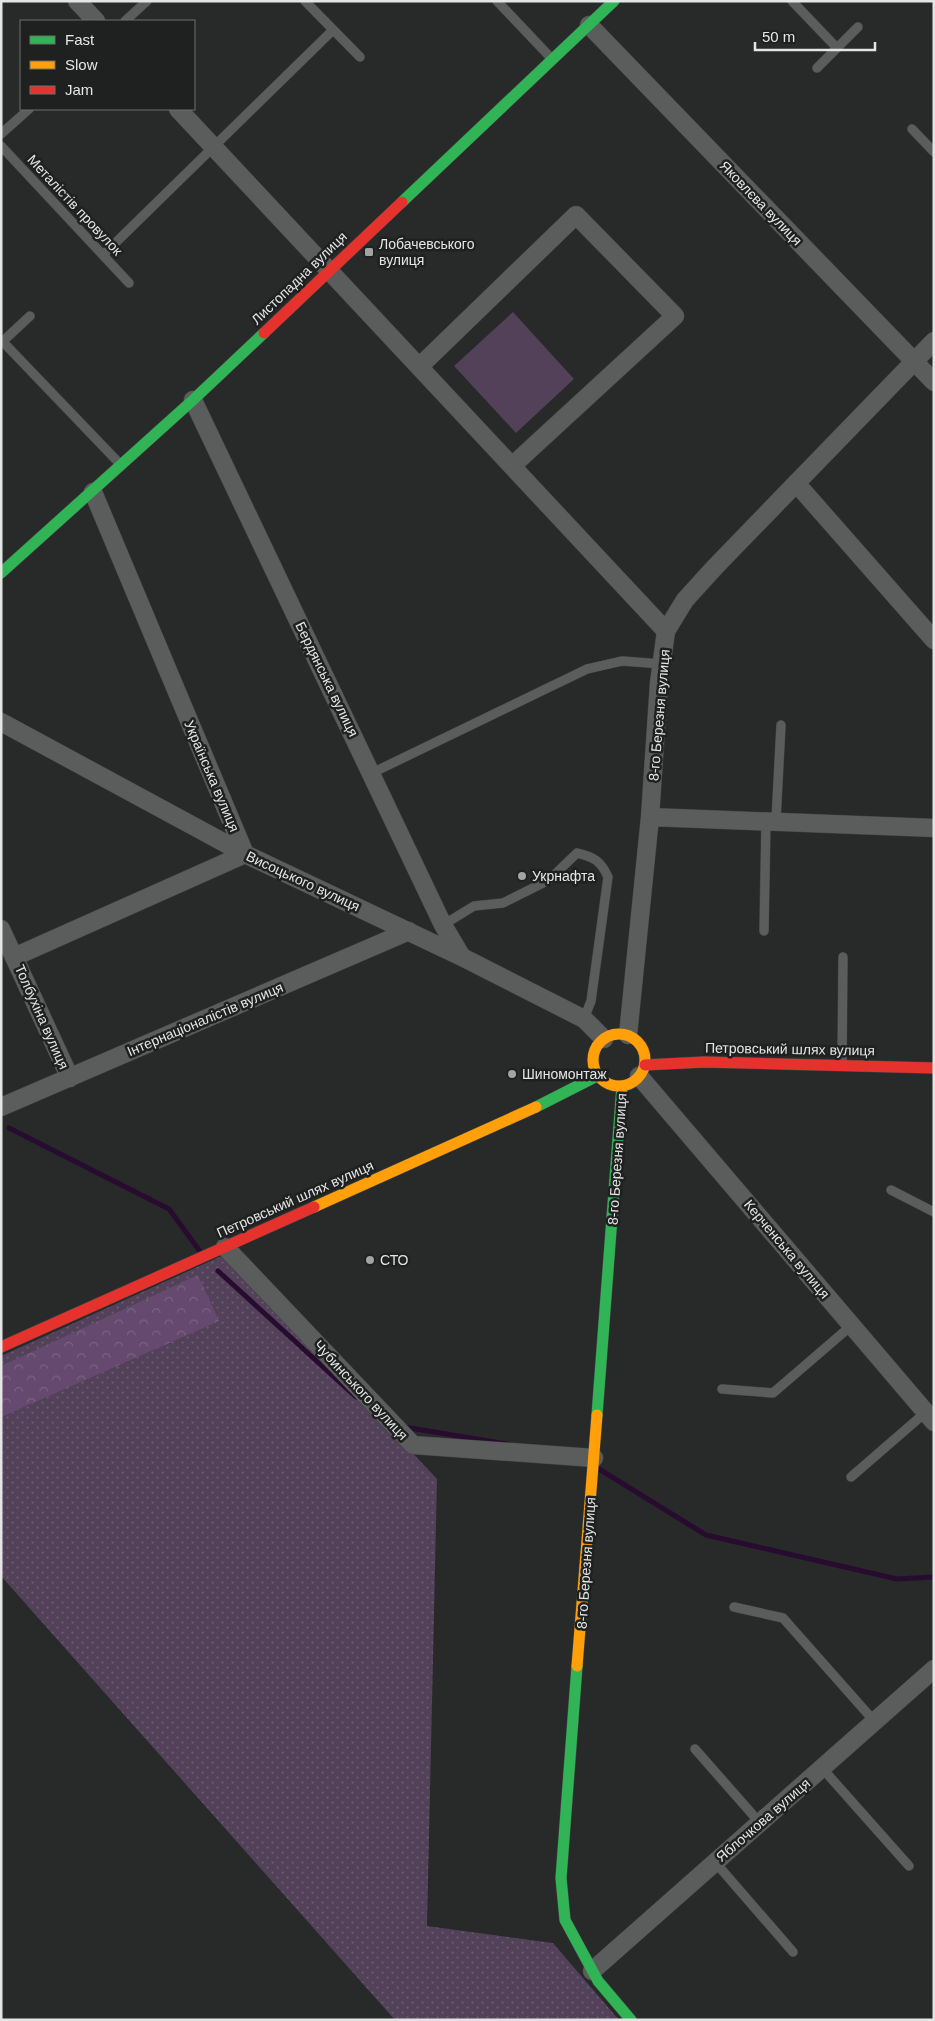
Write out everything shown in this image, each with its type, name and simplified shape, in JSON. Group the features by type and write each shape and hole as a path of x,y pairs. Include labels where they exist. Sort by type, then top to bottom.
{"street":[{"path":"77,1 95,20"},
{"name":"Листопадна вулиця","path":"1,573 193,400 614,1"},
{"name":"Яковлєва вулиця","path":"589,25 934,382"},
{"path":"179,110 666,630"},
{"path":"419,367 576,215 675,316 512,466"},
{"name":"8-го Березня вулиця","path":"628,1035 650,817 666,630 685,600 934,341"},
{"name":"Бердянська вулиця","path":"193,400 443,925 462,957"},
{"path":"796,483 934,640"},
{"name":"Українська вулиця","path":"93,492 246,854"},
{"name":"Висоцького вулиця","path":"1,722 246,854 462,957 584,1020 604,1038"},
{"path":"650,817 771,820 934,828"},
{"path":"14,956 246,854"},
{"name":"Толбухіна вулиця","path":"1,929 70,1078"},
{"name":"Інтернаціоналістів вулиця","path":"1,1107 409,932"},
{"path":"622,1086 609,1084 599,1075 593,1062 594,1055 604,1038 616,1034 628,1035 640,1044 645,1057 642,1071"},
{"name":"Петровський шлях вулиця","path":"622,1086 642,1071 704,1062 934,1068"},
{"name":"Керченська вулиця","path":"642,1071 930,1417"},
{"name":"Петровський шлях вулиця","path":"1,1347 526,1112 599,1075"},
{"name":"8-го Березня вулиця","path":"622,1086 561,1878 565,1920 598,1981 631,2020"},
{"name":"Чубинського вулиця","path":"225,1247 413,1445 594,1458"},
{"name":"Яблочкова вулиця","path":"592,1971 932,1673"}],"lane":[{"path":"126,20 147,1"},
{"path":"305,1 360,57"},
{"path":"497,1 552,60"},
{"path":"792,1 837,48"},
{"path":"817,68 858,27"},
{"path":"103,255 334,30"},
{"path":"1,134 28,110"},
{"path":"912,129 934,152"},
{"name":"Металістів провулок","path":"1,146 129,283"},
{"path":"30,316 2,343 121,465"},
{"path":"372,773 587,669 622,661 662,664"},
{"path":"764,931 771,820 781,725"},
{"path":"443,925 474,906 503,903 549,880 577,853 594,858 603,866 608,878 591,1001 584,1020"},
{"path":"842,1066 843,957"},
{"path":"891,1190 934,1212"},
{"path":"722,1389 772,1393 852,1325"},
{"path":"851,1477 930,1417"},
{"path":"734,1607 784,1618 875,1722"},
{"path":"695,1749 760,1823"},
{"path":"822,1768 909,1866"},
{"path":"715,1862 793,1952"}],"shaded area":[{"path":"513,312 574,379 516,433 454,366"},
{"path":"226,1254 437,1479 427,1926 553,1943 619,2020 395,2020 1,1576 1,1356"}],"green space":[{"path":"198,1275 219,1321 1,1417 1,1366"}],"waterway":[{"path":"9,1128 169,1209 199,1250"},
{"path":"218,1271 356,1397"},
{"path":"404,1427 507,1444"},
{"path":"599,1469 706,1535 897,1579 934,1577"}],"traffic: fast":[{"path":"402,202 614,1"},
{"path":"1,573 193,400 264,333"},
{"path":"536,1107 599,1075"},
{"path":"597,1415 622,1086"},
{"path":"577,1666 561,1878 565,1920 598,1981 631,2020"}],"traffic: slow":[{"path":"619,1034 633,1038 641,1046 645,1060 641,1074 633,1082 619,1086 605,1082 597,1074 593,1060 597,1046 605,1038 619,1034"},
{"path":"314,1207 536,1107"},
{"path":"577,1666 597,1415"}],"traffic: jam":[{"path":"264,333 402,202"},
{"path":"645,1065 704,1062 934,1068"},
{"path":"1,1347 314,1207"}],"place":[{"name":"Лобачевського вулиця","path":"369,252"},
{"name":"Укрнафта","path":"522,876"},
{"name":"Шиномонтаж","path":"512,1074"},
{"name":"СТО","path":"370,1260"}]}
